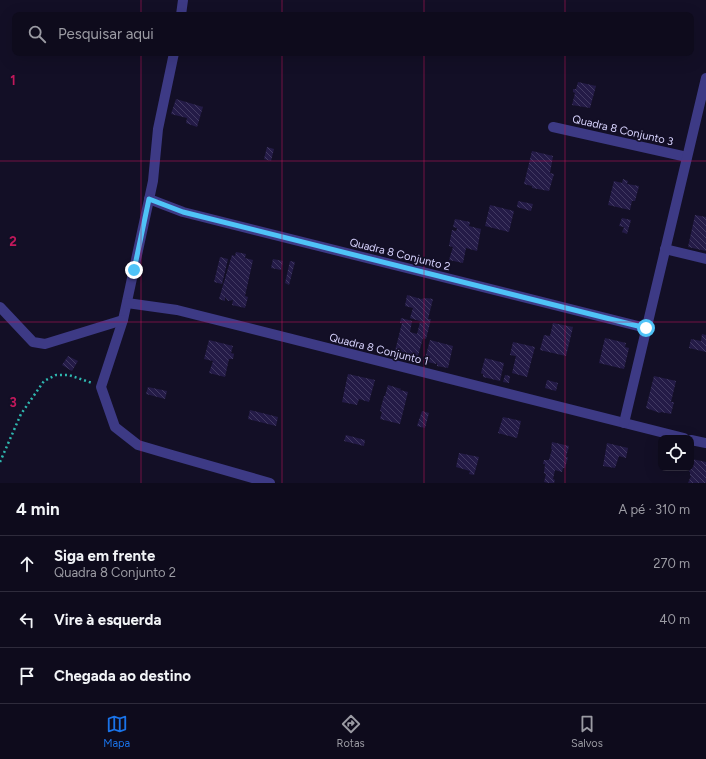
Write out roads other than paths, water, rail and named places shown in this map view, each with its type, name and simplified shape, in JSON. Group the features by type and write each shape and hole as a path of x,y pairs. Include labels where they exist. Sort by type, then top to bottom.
{"street":[{"path":"181,12 183,0"},
{"path":"173,56 158,129 149,199 127,303 101,388 115,427 138,444 172,456 270,483"},
{"path":"624,423 706,82"},
{"name":"Quadra 8 Conjunto 3","path":"553,127 687,157"},
{"name":"Quadra 8 Conjunto 2","path":"149,199 183,212 646,328"},
{"path":"665,249 706,259"},
{"name":"Quadra 8 Conjunto 1","path":"127,303 177,310 672,435"},
{"path":"0,307 34,342 45,344 123,320"},
{"path":"694,441 706,444"}]}
